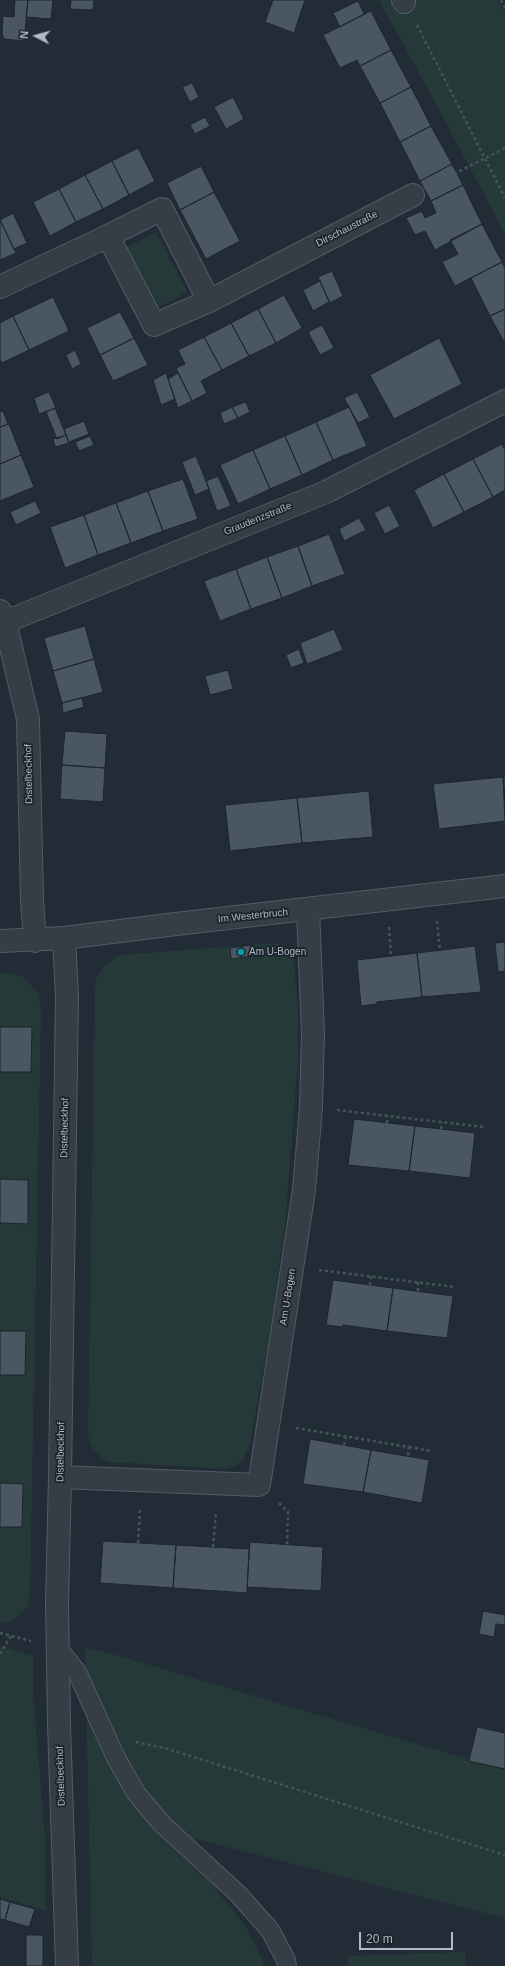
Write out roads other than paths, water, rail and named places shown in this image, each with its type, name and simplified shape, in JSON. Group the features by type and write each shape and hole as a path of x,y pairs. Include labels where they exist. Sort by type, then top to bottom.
{"street":[{"name":"Dirschaustraße","path":"108,236 154,325 209,301 413,195"},
{"path":"0,287 162,209 209,301"},
{"name":"Graudenzstraße","path":"2,616 326,492 505,400"},
{"name":"Distelbeckhof","path":"2,616 28,719 32,900 35,941"},
{"name":"Im Westerbruch","path":"0,941 35,941 64,938 505,886"},
{"name":"Am U-Bogen","path":"60,1478 260,1485 304,1190 311,1106 313,1033 308,910"},
{"name":"Distelbeckhof","path":"64,938 67,996 57,1647 67,1966"}],"lane":[{"path":"57,1647 77,1672 106,1736 136,1792 161,1823 238,1894 270,1930 287,1966"}],"place":[{"name":"Am U-Bogen","path":"241,952"}]}
